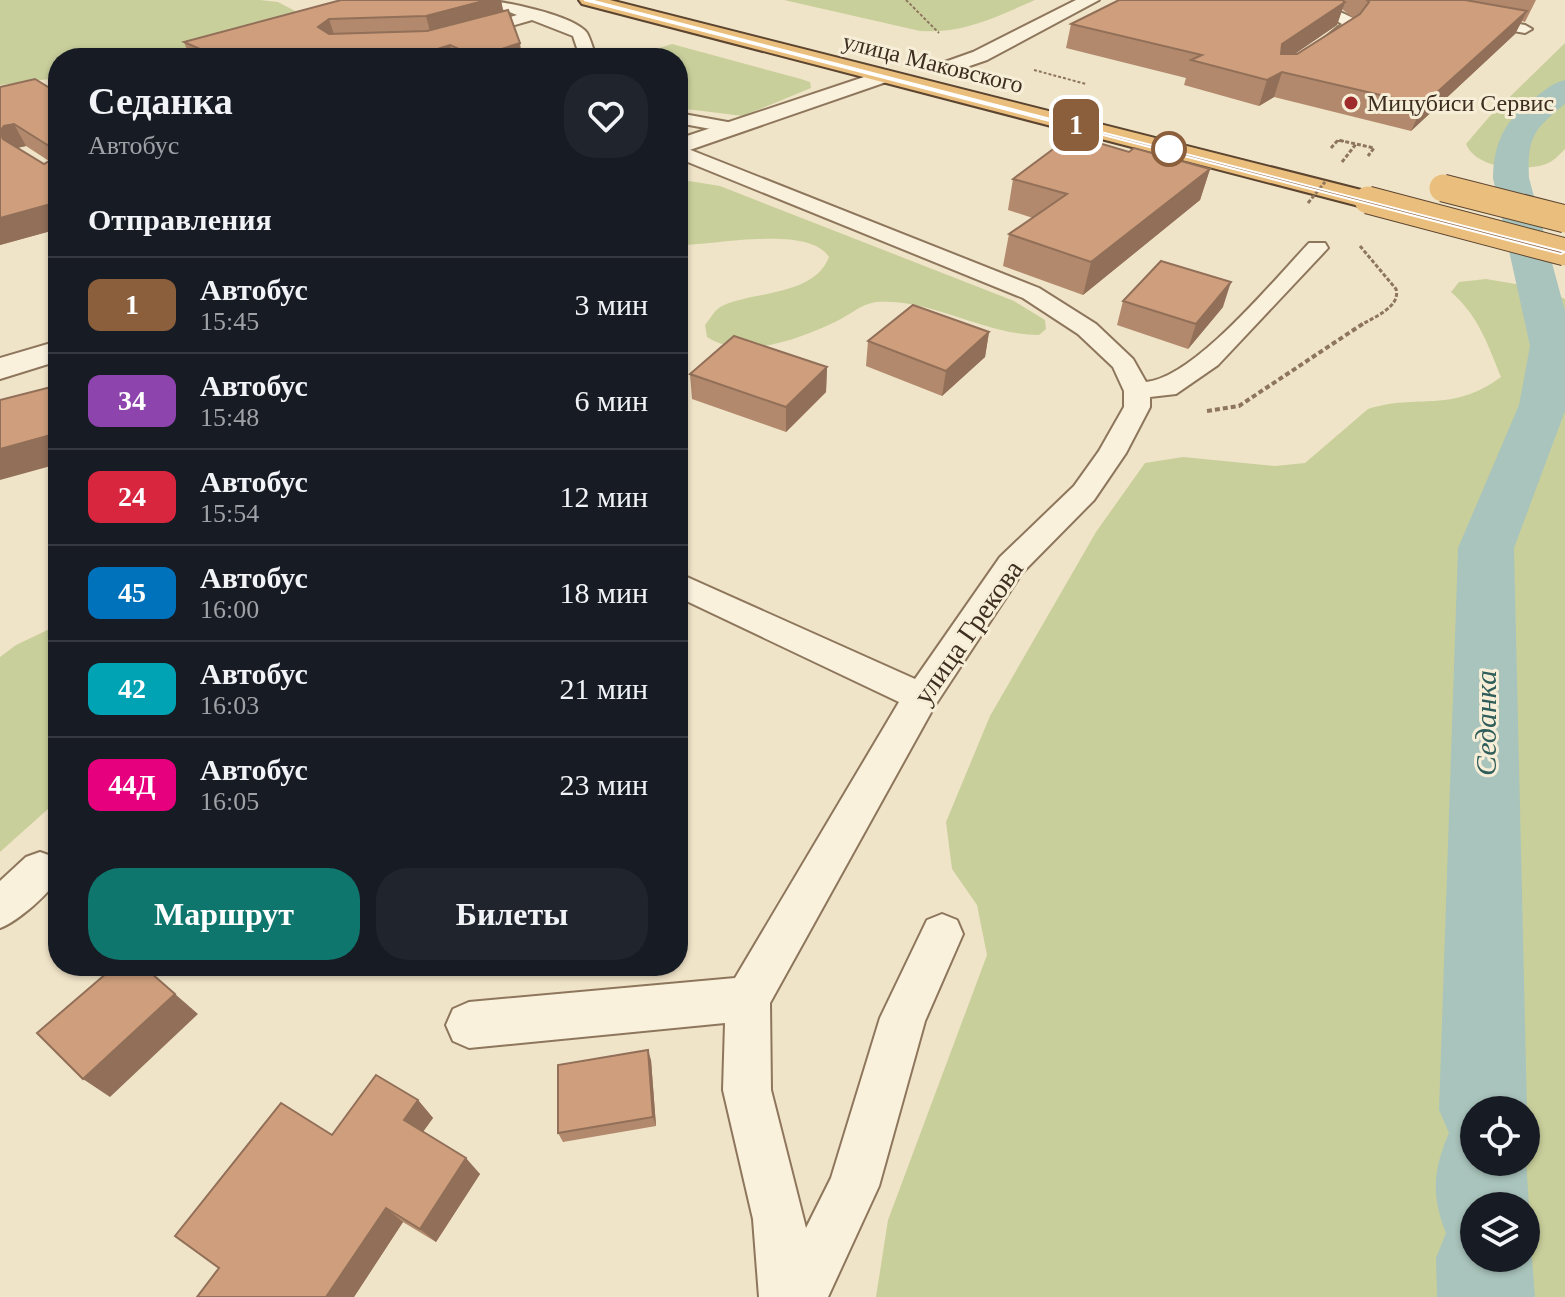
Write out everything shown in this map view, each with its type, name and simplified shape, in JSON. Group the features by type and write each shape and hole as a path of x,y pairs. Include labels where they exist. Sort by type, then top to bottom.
{"highway":[{"name":"улица Маковского","path":"588,0 1565,252"},
{"name":"улица Маковского","path":"941,65 980,75"},
{"path":"1416,182 1565,219"}],"street":[{"path":"941,65 980,56 1090,0"},
{"path":"688,145 885,76"},
{"path":"0,369 48,354"}],"lane":[{"path":"485,0 580,34 585,48"},
{"path":"1281,0 1332,12 1350,22 1349,29 1307,58"},
{"path":"457,37 533,15"},
{"path":"1451,16 1525,29"},
{"path":"688,120 733,128"},
{"path":"688,153 1031,293 1087,329 1124,364 1137,399 1167,388 1209,360 1317,248"},
{"name":"улица Грекова","path":"786,1297 779,1219 747,1090 748,999 921,697 1011,565 1084,493 1112,453 1137,399"},
{"path":"688,589 921,697"},
{"path":"0,909 40,870"},
{"path":"800,1297 854,1186 903,1018 942,934"},
{"path":"469,1025 748,999"}],"path":[{"path":"1331,148 1338,140 1374,148"},
{"path":"1137,399 1210,412 1239,406 1395,303 1398,296 1396,289 1358,243"}],"green space":[{"path":"0,0 260,0 278,2 297,12 297,20 247,44 230,48 48,48 48,79 0,85"},
{"path":"784,0 1035,0 965,27 920,31"},
{"path":"1565,43 1565,149 1549,163 1525,168 1501,166 1479,159 1466,144 1489,117"},
{"path":"672,44 687,48 659,48"},
{"path":"688,48 810,82 811,88 743,116 688,109"},
{"path":"688,181 720,186 1014,301 1045,320 1046,329 1039,335 1019,333 917,305 876,302 790,340 755,347 721,344 707,337 705,325 719,307 797,286 821,270 829,257 818,247 781,239 688,244"},
{"path":"1486,279 1539,288 1565,299 1565,1297 876,1297 888,1220 987,955 977,905 952,869 946,822 990,716 1096,532 1145,463 1183,457 1275,466 1305,463 1368,409 1403,402 1450,399 1483,388 1501,377 1475,321 1451,292 1459,282"},
{"path":"48,630 48,809 0,852 0,657 16,645"}],"building":[{"path":"341,0 487,0 426,16 329,19 318,27 329,34 427,31 508,10 520,43 505,48 457,48 450,45 441,48 198,48 184,42"},
{"path":"1119,0 1345,2 1282,44 1281,54 1297,54 1360,14 1369,2 1367,0 1465,0 1527,11 1423,105 1282,72 1267,80 1191,60 1202,55 1071,24"},
{"path":"35,79 48,87 48,145 14,124 4,126 0,131 0,87"},
{"path":"0,132 3,139 44,164 48,162 48,205 0,218"},
{"path":"1072,135 1129,152 1134,148 1210,169 1091,262 1009,234 1067,194 1013,179"},
{"path":"1161,261 1231,282 1196,324 1123,301"},
{"path":"913,305 989,332 946,371 868,341"},
{"path":"734,336 827,367 786,407 690,374"},
{"path":"48,388 48,436 0,449 0,400"},
{"path":"103,976 154,976 175,994 83,1079 37,1033"},
{"path":"648,1050 653,1117 558,1133 558,1065"},
{"path":"376,1075 418,1100 404,1120 466,1158 420,1229 386,1208 326,1297 197,1297 219,1268 175,1236 281,1103 332,1135"}],"waterway":[{"name":"Седанка","path":"1483,1096 1486,548 1543,405 1552,346 1511,178 1511,160 1516,134 1522,125 1565,89"},
{"name":"Седанка","path":"1482,1176 1482,1192"},
{"name":"Седанка","path":"1485,1272 1486,1297"}],"bus line":[{"name":"1","path":"588,0 1565,252"}],"place":[{"name":"Мицубиси Сервис","path":"1351,103"}]}
